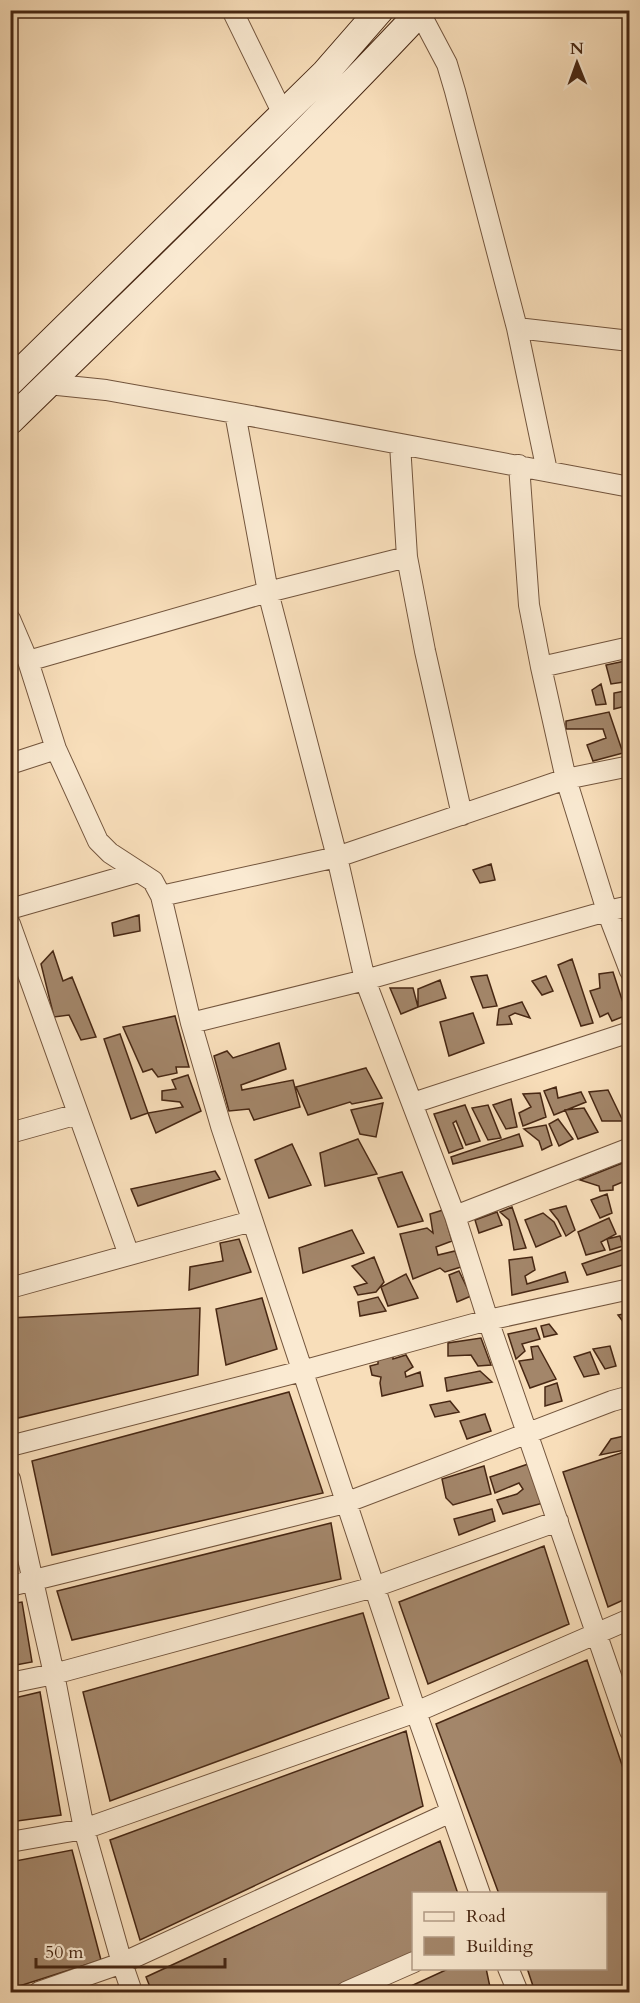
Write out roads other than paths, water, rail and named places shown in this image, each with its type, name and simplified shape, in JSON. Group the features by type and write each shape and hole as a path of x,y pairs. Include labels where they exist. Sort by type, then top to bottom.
{"main road":[{"path":"10,382 325,73 380,10"},
{"path":"10,421 342,95 421,12"}],"street":[{"path":"232,10 283,114"},
{"path":"421,12 447,64 452,82 517,328 548,471"},
{"path":"517,328 630,341"},
{"path":"48,384 106,390 235,412 630,487"},
{"path":"235,412 268,592 338,857 366,980 455,1216 488,1320 630,1731"},
{"path":"400,444 407,557 425,651 462,815"},
{"path":"519,465 529,605 541,667 566,779 606,911 630,971"},
{"path":"28,661 268,592 407,557"},
{"path":"10,619 28,661 56,749 98,841 110,853 153,881 161,896 191,1023 252,1221 345,1503 480,1892"},
{"path":"541,667 630,647"},
{"path":"10,764 56,749"},
{"path":"161,896 338,857 566,779 630,766"},
{"path":"10,909 139,872"},
{"path":"191,1023 366,980 630,906"},
{"path":"10,924 129,1255"},
{"path":"413,1103 630,1032"},
{"path":"10,1133 78,1114"},
{"path":"455,1216 630,1148"},
{"path":"10,1288 252,1221"},
{"path":"10,1446 302,1371 488,1320 630,1289"},
{"path":"10,1586 345,1503 612,1401 630,1398"},
{"path":"10,1479 54,1674 84,1829 132,1992"},
{"path":"10,1683 54,1674 374,1587 558,1521"},
{"path":"10,1842 84,1829 416,1712 630,1618"},
{"path":"39,1992 122,1963 451,1812"},
{"path":"346,1992 412,1963"},
{"path":"509,1970 518,1992"}]}
